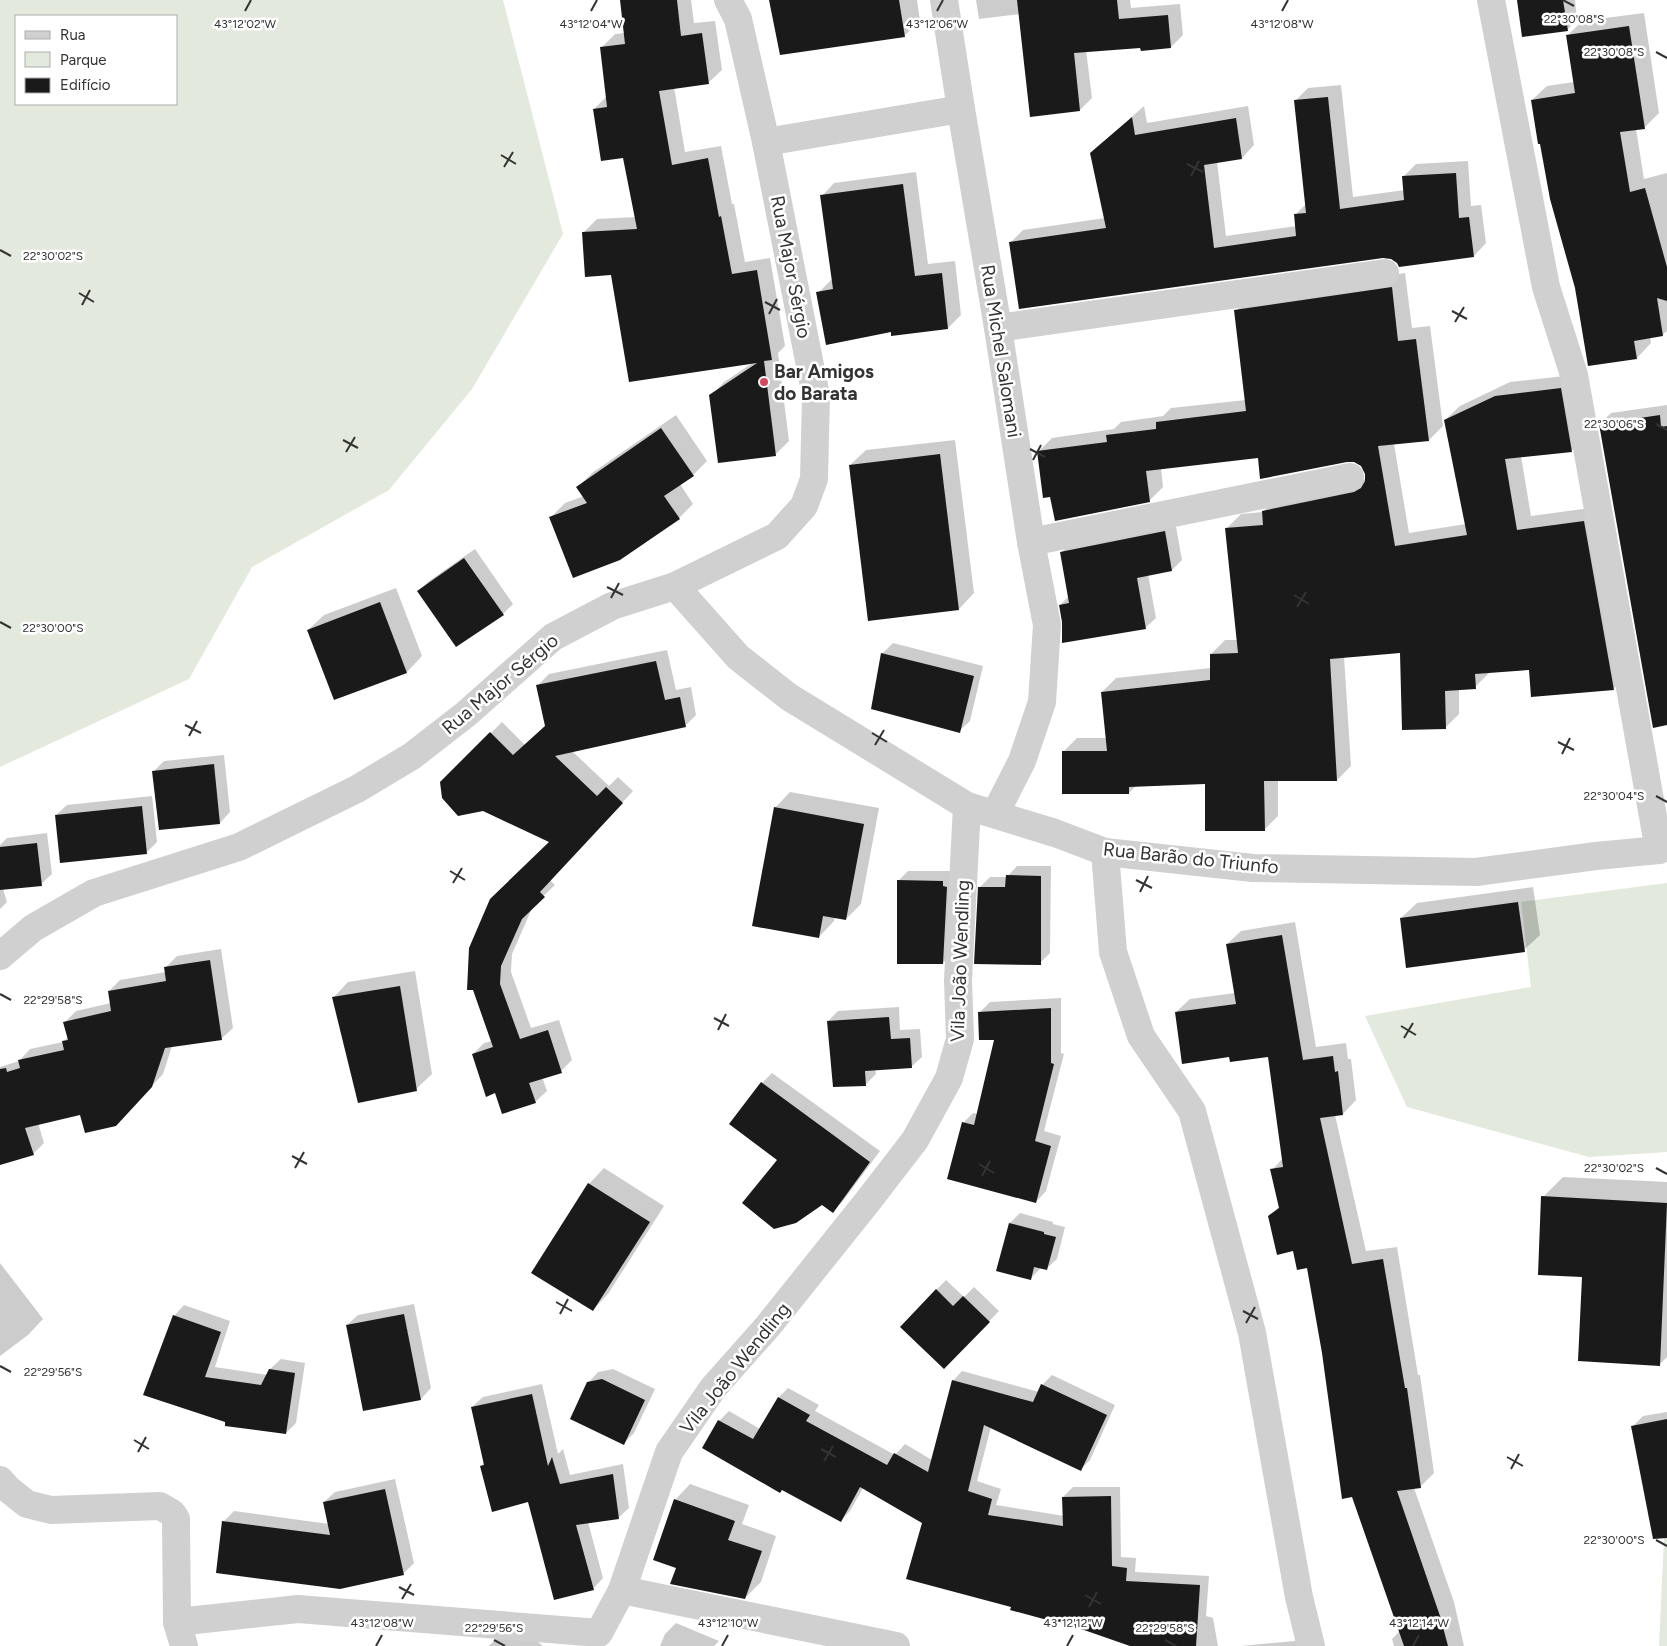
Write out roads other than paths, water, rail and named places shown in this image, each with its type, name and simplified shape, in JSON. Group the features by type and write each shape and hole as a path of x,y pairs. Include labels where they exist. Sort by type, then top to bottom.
{"street":[{"name":"Rua Major Sérgio","path":"0,956 33,928 94,893 239,847 357,789 412,756 466,714 553,637 612,606 675,586 777,536 804,506 814,479 816,396 766,142 738,19 728,0"},
{"name":"Rua Michel Salomani","path":"944,0 1031,542 1047,626 1042,702 1022,761 995,814"},
{"path":"1491,0 1546,287 1574,376 1663,848"},
{"path":"766,142 961,109"},
{"path":"998,328 1385,272"},
{"path":"1031,542 1350,477"},
{"name":"Rua Barão do Triunfo","path":"675,586 738,658 789,697 967,806 1055,833 1105,852 1253,868 1476,872 1663,848"},
{"name":"Vila João Wendling","path":"181,1634 298,1608 606,1640 670,1452 713,1388 780,1311 915,1140 949,1078 960,1039 958,980 967,806"},
{"path":"1105,852 1113,952 1141,1036 1192,1111 1252,1333 1299,1597 1311,1646"},
{"path":"0,1480 27,1504 52,1510 160,1506 172,1512 176,1519 181,1634"},
{"path":"622,1590 896,1646"}],"place":[{"name":"Bar Amigos do Barata","path":"764,382"}]}
